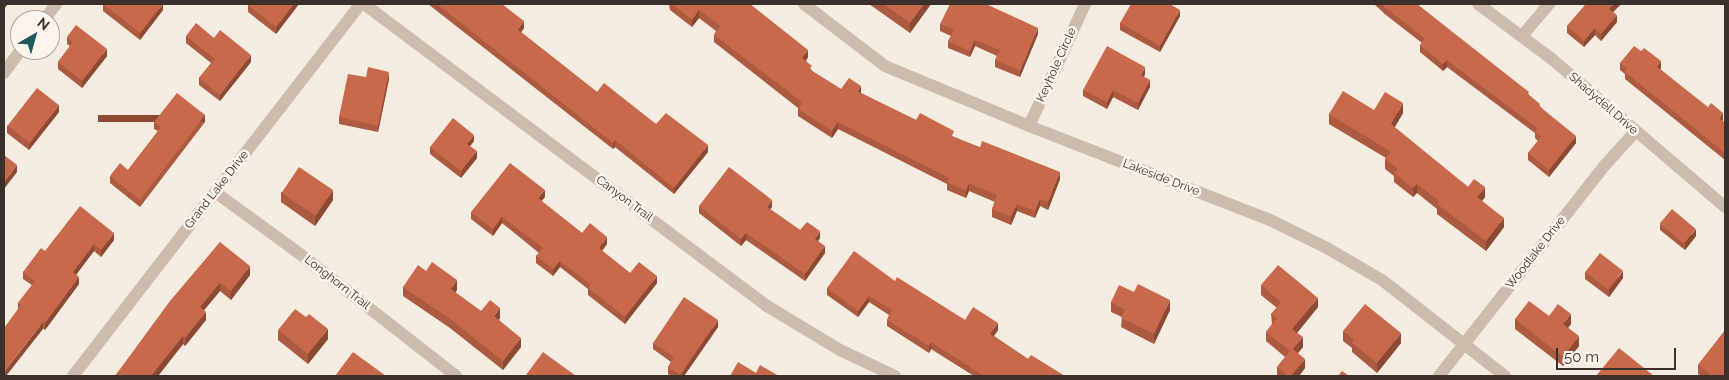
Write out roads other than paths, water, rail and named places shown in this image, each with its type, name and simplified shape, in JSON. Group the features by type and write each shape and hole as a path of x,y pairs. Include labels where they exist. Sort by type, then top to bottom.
{"street":[{"name":"Grand Lake Drive","path":"73,376 362,4"},
{"name":"Canyon Trail","path":"362,4 767,306 840,350 895,376"},
{"name":"Lakeside Drive","path":"804,4 885,66 1029,126 1270,220 1325,246 1382,280 1505,376"},
{"name":"Keyhole Circle","path":"1029,126 1084,4"},
{"name":"Shadydell Drive","path":"1478,4 1554,60 1635,132 1725,207"},
{"path":"1522,36 1549,4"},
{"path":"4,73 14,60"},
{"name":"Woodlake Drive","path":"1439,376 1606,164 1635,132"},
{"name":"Longhorn Trail","path":"215,192 300,254 456,376"}]}
